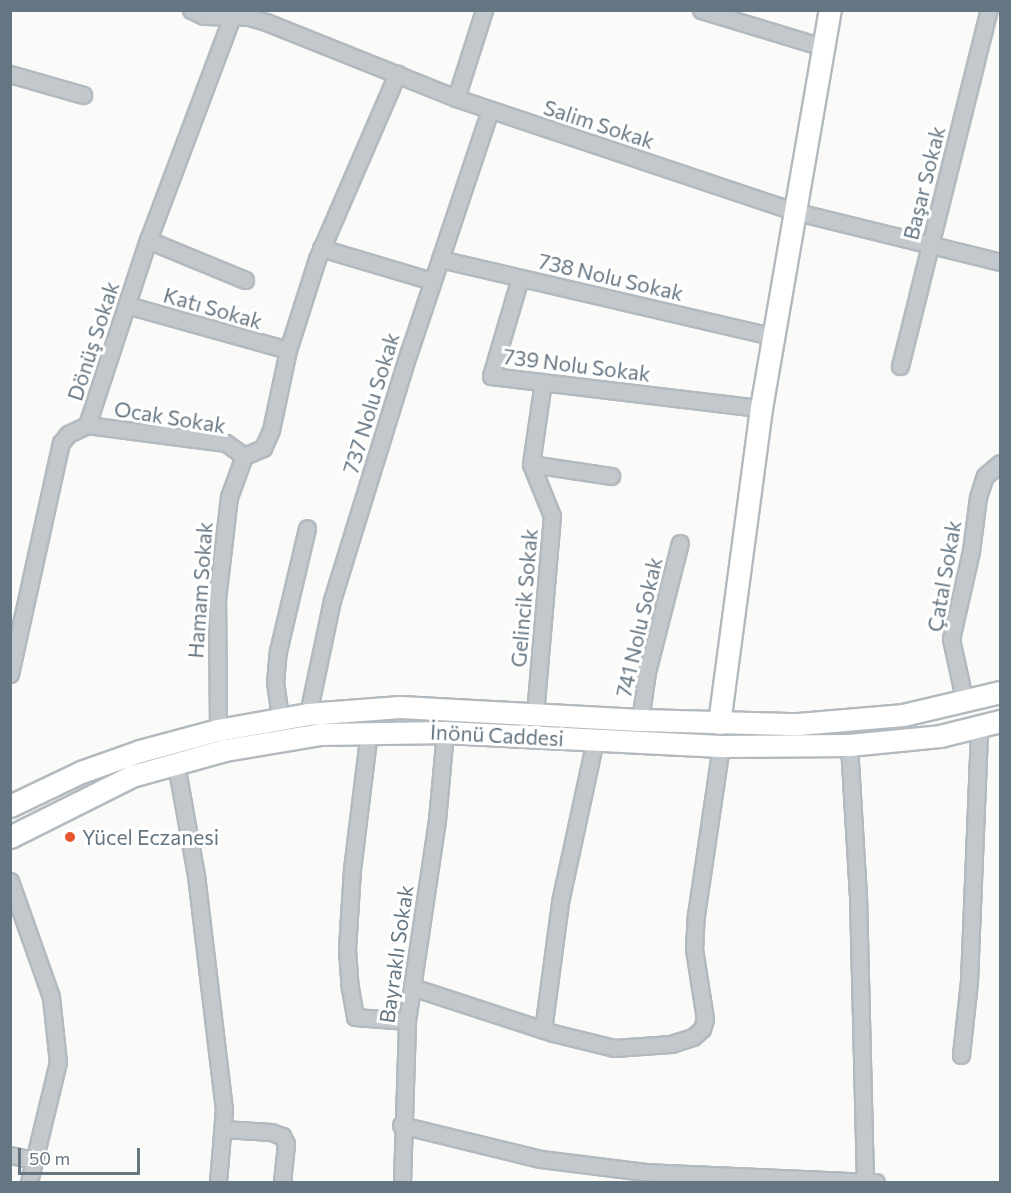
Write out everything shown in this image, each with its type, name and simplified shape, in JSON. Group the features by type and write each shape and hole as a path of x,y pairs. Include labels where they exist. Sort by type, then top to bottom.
{"main road":[{"path":"719,723 772,336 830,10"},
{"name":"İnönü Caddesi","path":"10,806 81,772 218,730 280,717 400,706 719,723 864,721 965,703 1000,692"},
{"name":"İnönü Caddesi","path":"10,837 132,776 273,741 369,730 722,746 849,745 905,741 979,728 1000,721"}],"street":[{"name":"Salim Sokak","path":"191,10 204,16 266,22 456,98 793,211 1000,262"},
{"path":"456,98 484,10"},
{"path":"702,10 823,47"},
{"name":"Başar Sokak","path":"900,366 989,10"},
{"name":"Dönüş Sokak","path":"10,674 58,451 65,437 87,425 148,240 232,17"},
{"path":"10,74 83,95"},
{"path":"244,456 263,448 271,430 288,351 321,248 397,74"},
{"name":"737 Nolu Sokak","path":"308,714 332,600 432,281 490,110"},
{"path":"148,240 245,280"},
{"path":"321,248 432,281"},
{"name":"738 Nolu Sokak","path":"440,259 772,336"},
{"name":"739 Nolu Sokak","path":"520,278 491,376 761,408"},
{"name":"Katı Sokak","path":"127,305 288,351"},
{"path":"543,382 531,464 611,476"},
{"name":"Ocak Sokak","path":"87,425 226,443 244,456"},
{"name":"Hamam Sokak","path":"218,730 217,599 229,497 244,456"},
{"name":"Çatal Sokak","path":"965,703 951,639 971,551 978,497 985,476 1000,463"},
{"name":"Gelincik Sokak","path":"531,464 552,516 535,714"},
{"path":"280,717 275,682 278,651 307,528"},
{"name":"741 Nolu Sokak","path":"640,720 647,672 680,543"},
{"path":"962,1055 969,981 979,728"},
{"path":"369,730 352,869 347,949 350,988 355,1017 406,1021"},
{"name":"Bayraklı Sokak","path":"402,1182 401,1125 406,1021 437,820 445,732"},
{"path":"543,1030 560,903 595,740"},
{"path":"849,745 858,896 865,1182"},
{"path":"412,987 543,1030 614,1048 671,1044 702,1029 705,1019 694,949 696,915 722,746"},
{"path":"176,764 197,886 224,1109 218,1182"},
{"path":"10,881 51,997 58,1062 29,1182"},
{"path":"401,1125 541,1159 633,1171 876,1182"},
{"path":"223,1129 271,1132 282,1136 286,1144 282,1182"},
{"path":"10,1155 33,1160"}],"place":[{"name":"Yücel Eczanesi","path":"70,837"}]}
